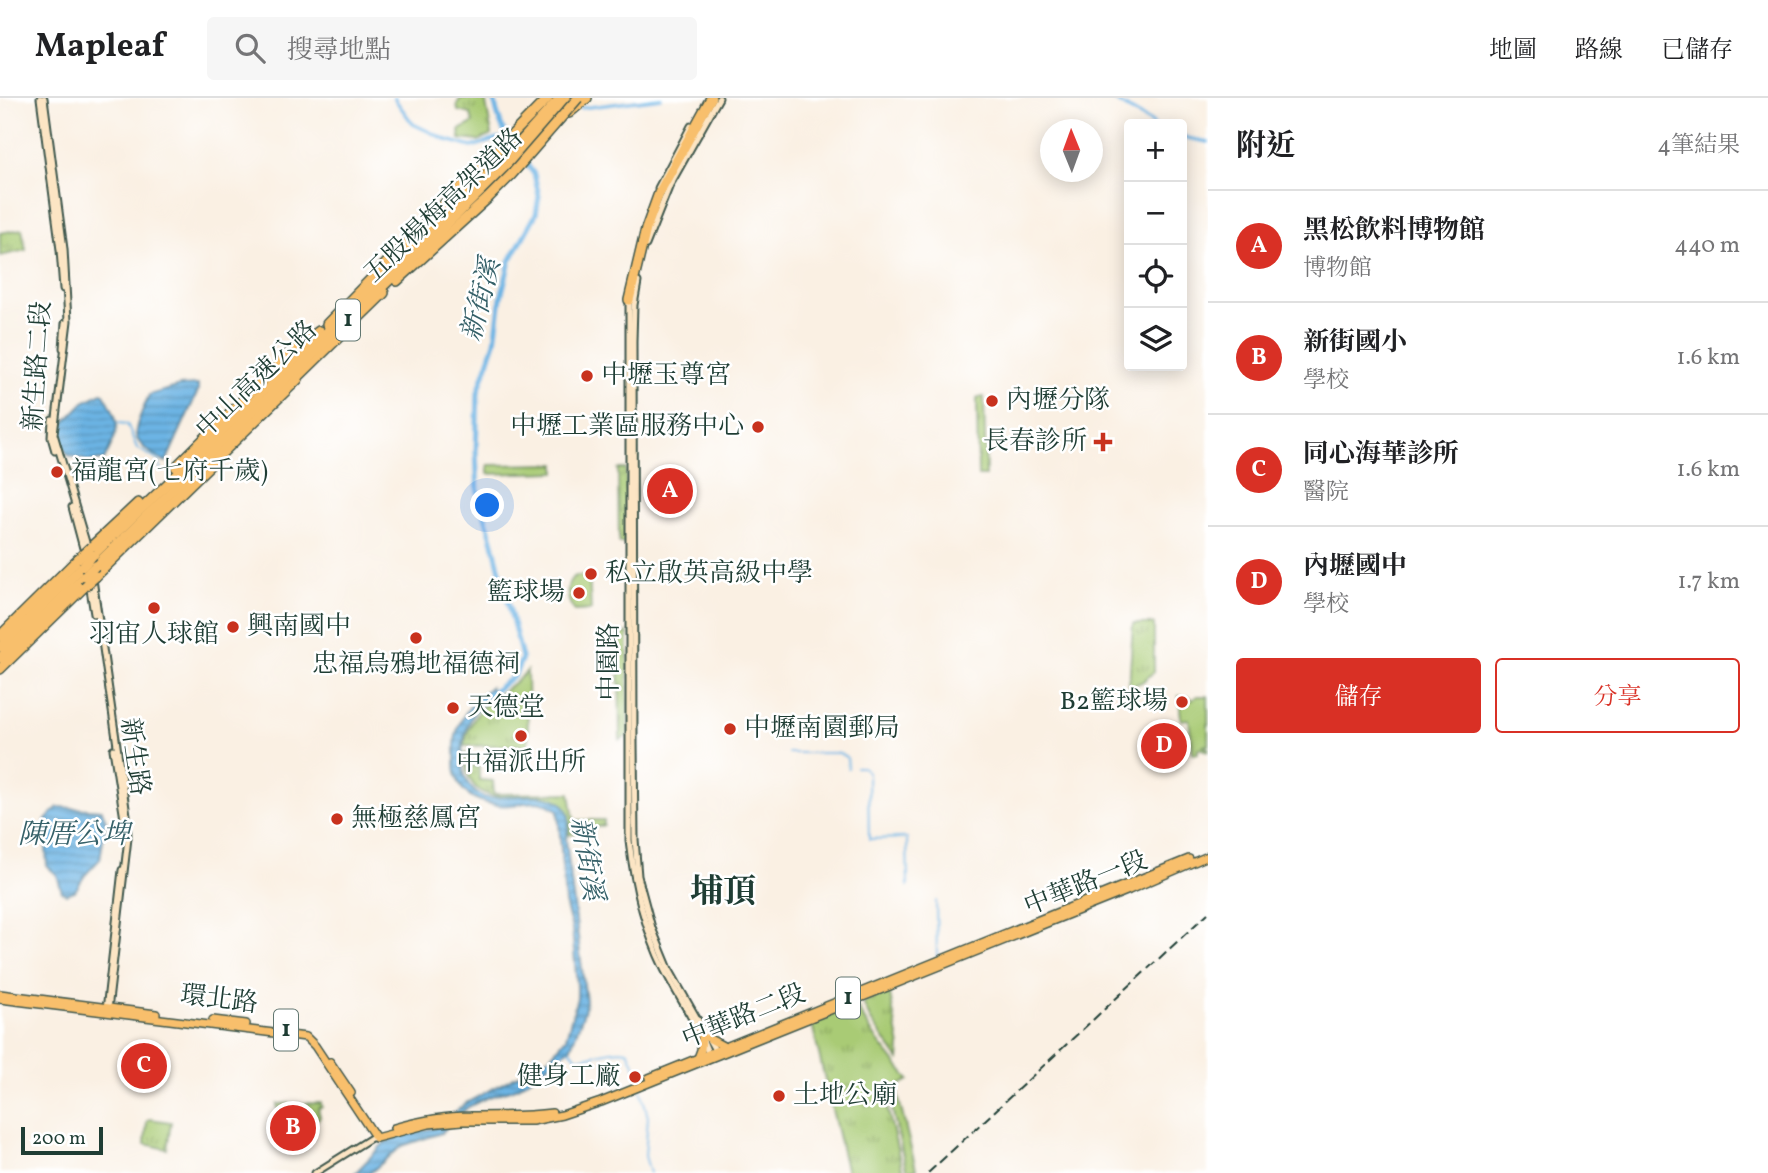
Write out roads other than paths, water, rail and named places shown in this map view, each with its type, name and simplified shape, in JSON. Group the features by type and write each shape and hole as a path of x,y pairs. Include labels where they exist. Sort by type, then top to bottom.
{"highway":[{"name":"五股楊梅高架道路","path":"187,464 548,98"},
{"name":"中山高速公路","path":"524,144 560,98"},
{"name":"中山高速公路","path":"0,647 86,556 344,316 569,98"},
{"name":"五股楊梅高架道路","path":"181,483 313,364 511,176 578,98"},
{"path":"524,144 587,98"},
{"path":"629,300 644,236 661,194 714,98"},
{"name":"中山高速公路","path":"86,556 96,571 181,483 512,155"},
{"path":"653,224 661,194"},
{"path":"0,634 86,556 290,353 319,331"},
{"path":"0,669 84,587 96,571 279,400 313,364"},
{"name":"中山高速公路","path":"0,658 86,556"}],"main road":[{"name":"新生路二段","path":"42,98 59,240 65,326 51,437 86,556"},
{"name":"中園路","path":"713,1055 669,969 652,928 638,876 635,839 633,332 634,299 653,224 681,163 712,110 714,98"},
{"name":"中園路","path":"705,1037 664,971 646,926 633,878 629,839 629,300 639,242 650,208 670,161 714,98"},
{"name":"新生路","path":"86,556 127,815 128,853 107,1009"},
{"name":"新生路","path":"86,556 125,854 107,1009"},
{"name":"中華路一段","path":"980,947 1208,853"},
{"name":"中華路二段","path":"375,1136 429,1122 532,1118 583,1109 698,1058 713,1055 725,1047 980,947"},
{"name":"中華路二段","path":"640,1084 980,947"},
{"name":"環北路","path":"0,994 309,1034 318,1044 375,1136"},
{"name":"環北路","path":"0,999 107,1009"},
{"path":"698,1058 705,1037 725,1047"},
{"path":"315,1173 375,1136"}],"water":[{"path":"198,385 198,391 166,462 138,441 137,427 143,408 149,395 180,386"},
{"path":"101,393 114,413 117,427 104,460 88,461 68,455 59,440 60,427 84,402"},
{"name":"新街溪","path":"490,687 494,693 476,709 468,726 463,749 464,772 474,791 484,797 544,796 561,803 567,809 569,819 566,840 586,1001 584,1012 571,1047 543,1070 518,1087 468,1107 441,1133 402,1146 370,1173 355,1173 385,1142 409,1133 436,1128 466,1103 549,1058 566,1038 577,998 577,986 572,929 565,903 558,810 541,803 505,805 482,802 463,789 456,775 455,741 460,723 470,707"},
{"name":"陳厝公埤","path":"58,807 102,810 106,821 100,859 75,891 66,894 62,892 57,875 47,866 45,821"}],"waterway":[{"path":"394,98 413,124 447,140 472,147 500,138"},
{"name":"新街溪","path":"494,98 501,125 515,149"},
{"path":"581,108 661,98"},
{"path":"1110,98 1146,119"},
{"path":"1187,138 1208,142"},
{"name":"新街溪","path":"489,695 515,675 522,658 478,494 476,451 478,392 495,342 501,297 510,261 536,214 539,196 534,174 523,159"},
{"path":"118,423 127,424 137,448 159,461 161,470"},
{"path":"788,753 839,753 847,758 848,768"},
{"path":"856,767 863,767 868,772 869,839 907,838 908,886"},
{"path":"936,901 937,957"},
{"path":"570,1049 578,1058 609,1051 628,1051 640,1085"},
{"path":"641,1090 648,1117 645,1156 650,1173"}],"railway":[{"path":"928,1173 1208,913"}],"place":[{"name":"中壢玉尊宮","path":"587,376"},
{"name":"內壢分隊","path":"992,401"},
{"name":"中壢工業區服務中心","path":"758,427"},
{"name":"長春診所","path":"1103,442"},
{"name":"福龍宮(七府千歲)","path":"57,472"},
{"name":"黑松飲料博物館","path":"670,491"},
{"name":"私立啟英高級中學","path":"591,574"},
{"name":"籃球場","path":"579,593"},
{"name":"羽宙人球館","path":"154,608"},
{"name":"興南國中","path":"233,627"},
{"name":"忠福烏鴉地福德祠","path":"416,638"},
{"name":"B2籃球場","path":"1182,702"},
{"name":"天德堂","path":"453,708"},
{"name":"中壢南園郵局","path":"730,729"},
{"name":"中福派出所","path":"521,736"},
{"name":"內壢國中","path":"1164,746"},
{"name":"無極慈鳳宮","path":"337,819"},
{"name":"同心海華診所","path":"144,1066"},
{"name":"健身工廠","path":"635,1077"},
{"name":"土地公廟","path":"779,1096"},
{"name":"新街國小","path":"293,1128"}],"district":[{"name":"埔頂","path":"723,894"}]}
